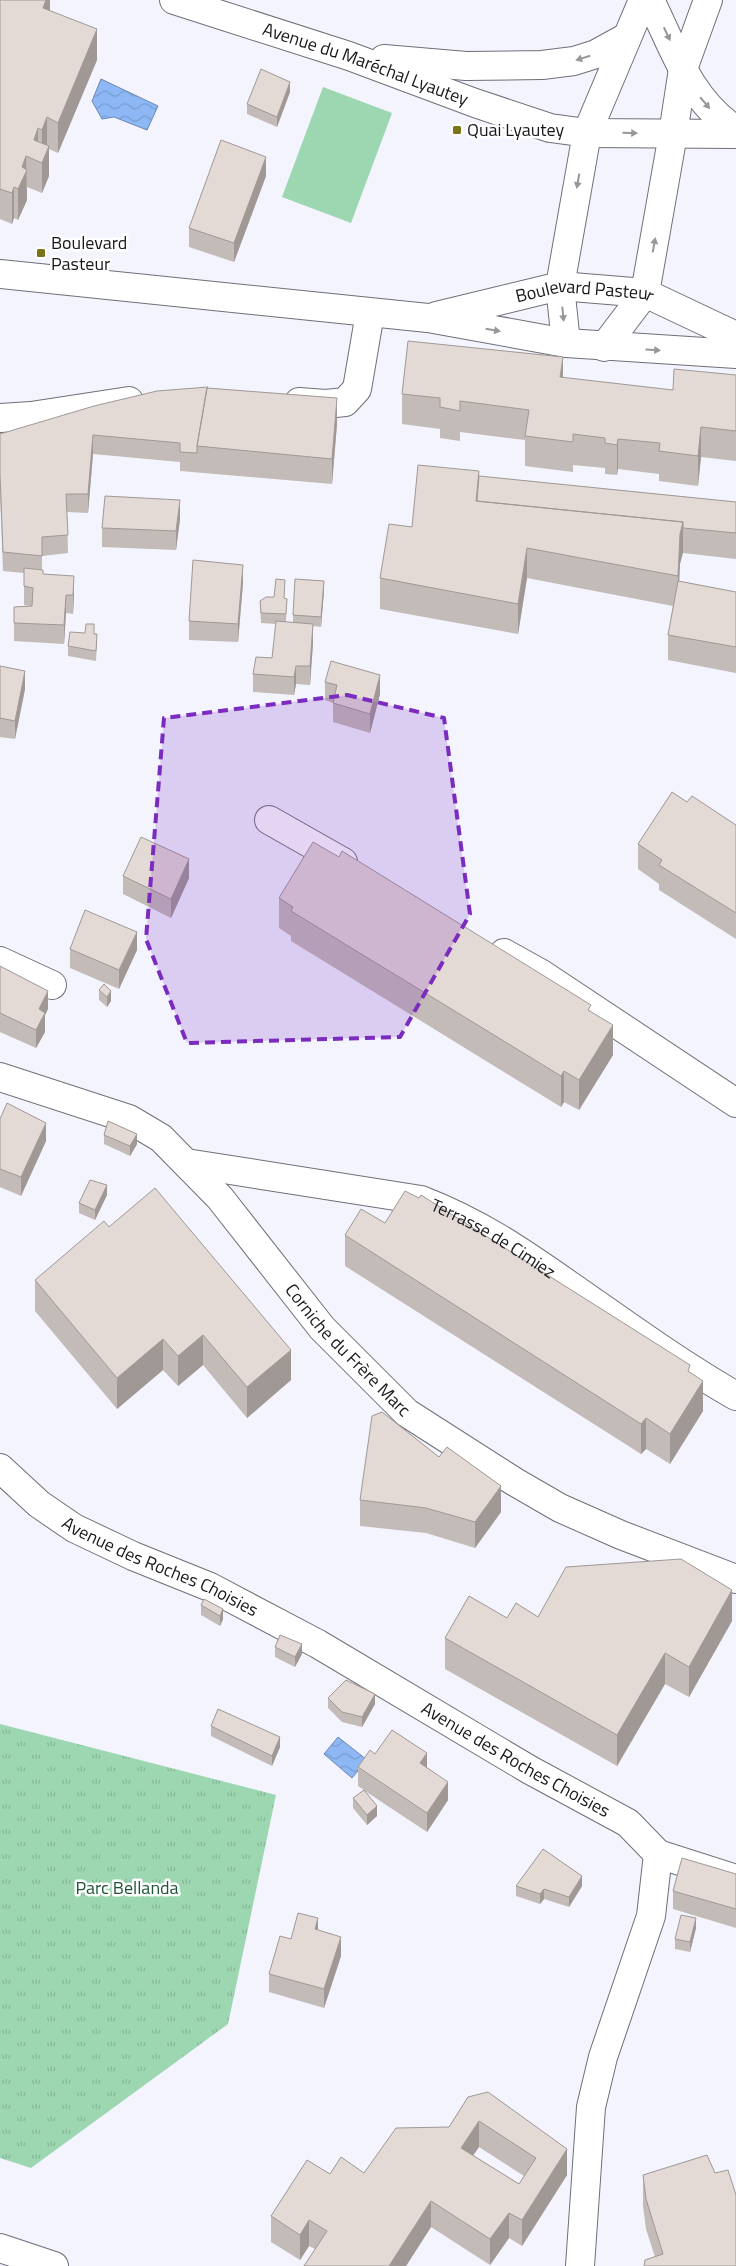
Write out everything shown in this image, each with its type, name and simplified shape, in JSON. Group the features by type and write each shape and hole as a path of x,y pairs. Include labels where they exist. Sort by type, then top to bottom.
{"street":[{"name":"Avenue du Maréchal Lyautey","path":"174,0 350,56 528,122 550,128 587,133 736,134"},
{"path":"566,343 560,286 587,133 627,37 644,2"},
{"path":"644,2 691,85 705,104 721,120 736,130"},
{"path":"604,347 645,293 674,134 683,68 708,2"},
{"path":"350,56 466,66 542,65 574,61 596,54 627,37"},
{"name":"Boulevard Pasteur","path":"0,274 428,318 566,343 604,347 736,354"},
{"name":"Boulevard Pasteur","path":"428,318 560,286 645,293 736,336"},
{"path":"277,400 326,404 345,402 357,389 370,313"},
{"path":"0,418 154,398"},
{"path":"269,820 362,873"},
{"path":"481,940 540,974 736,1103"},
{"path":"0,961 52,985"},
{"name":"Corniche du Frère Marc","path":"0,1077 129,1119 160,1138 220,1198 322,1328 408,1413 515,1482 560,1508 621,1535 736,1579"},
{"name":"Terrasse de Cimiez","path":"186,1163 421,1200 457,1214 504,1240 700,1376 736,1396"},
{"name":"Avenue des Roches Choisies","path":"0,1468 39,1504 74,1528 133,1556 210,1587 318,1644 530,1770 628,1824 658,1854"},
{"path":"580,2266 591,2107 603,2057 651,1916 658,1854 736,1879"},
{"path":"0,2248 54,2266"}],"highlighted area":[{"path":"347,695 444,718 470,914 400,1037 187,1043 146,939 164,718"}],"green space":[{"path":"323,87 392,113 351,223 282,197"},
{"name":"Parc Bellanda","path":"0,1724 276,1795 228,2024 31,2168 0,2158"}],"water":[{"path":"101,79 158,106 147,130 114,117 102,119 92,101"},
{"path":"338,1737 367,1760 352,1778 324,1754"}],"building":[{"path":"0,0 46,0 43,8 97,29 58,123 47,117 42,130 38,128 34,140 49,146 42,163 26,156 22,167 27,170 18,189 14,187 12,193 0,189"},
{"path":"261,69 290,82 277,117 247,104"},
{"path":"221,140 266,157 234,243 189,228"},
{"path":"408,341 563,357 560,377 673,390 674,369 736,375 736,431 701,427 698,456 659,451 660,443 618,439 617,445 605,443 605,438 573,434 573,442 525,436 529,410 460,401 460,411 440,407 440,398 402,394"},
{"path":"208,387 197,453 180,452 180,443 93,435 88,494 66,494 68,535 42,537 42,556 3,552 0,434 94,406 157,391"},
{"path":"207,388 337,398 332,459 197,446"},
{"path":"418,465 479,471 476,501 683,522 680,534 678,576 527,548 518,604 380,578 389,524 412,527"},
{"path":"479,476 736,502 736,533 683,528 683,522 477,501"},
{"path":"105,496 180,500 176,531 102,528"},
{"path":"193,560 243,565 238,624 189,621"},
{"path":"24,568 43,570 43,574 74,576 73,595 66,595 64,625 14,623 14,607 32,606 33,588 24,586"},
{"path":"276,579 285,580 284,598 287,599 286,614 261,613 260,601 266,597 274,597"},
{"path":"295,579 324,581 321,617 293,615"},
{"path":"678,581 736,592 736,647 668,635"},
{"path":"276,621 313,624 310,666 296,666 294,677 253,674 256,657 272,658"},
{"path":"86,624 94,624 94,634 97,634 96,651 68,646 70,632 85,633"},
{"path":"331,661 380,675 370,714 333,703 337,685 325,682"},
{"path":"0,666 25,671 15,721 0,718"},
{"path":"672,792 687,802 692,796 736,825 736,913 659,865 662,860 638,844"},
{"path":"141,837 189,859 171,899 123,876"},
{"path":"313,842 339,857 342,851 591,1005 588,1010 613,1025 579,1080 564,1071 561,1076 291,911 293,907 279,898"},
{"path":"85,910 137,932 119,970 70,949"},
{"path":"0,966 48,991 39,1009 45,1013 36,1030 0,1013"},
{"path":"104,984 111,991 107,997 99,990"},
{"path":"7,1103 46,1123 21,1177 0,1169 0,1119"},
{"path":"108,1121 137,1134 130,1146 104,1135"},
{"path":"90,1180 107,1185 95,1210 79,1203"},
{"path":"155,1188 291,1350 247,1387 203,1335 178,1356 163,1339 117,1378 35,1280 104,1221 109,1227"},
{"path":"405,1191 419,1198 421,1195 690,1365 688,1371 703,1381 670,1434 646,1418 641,1424 345,1235 361,1209 385,1223"},
{"path":"382,1412 439,1457 447,1447 501,1486 475,1522 426,1508 360,1500 372,1416"},
{"path":"681,1559 732,1590 689,1667 665,1653 617,1735 445,1638 469,1596 507,1618 516,1603 538,1617 566,1567"},
{"path":"204,1599 223,1609 220,1616 201,1605"},
{"path":"280,1635 302,1644 295,1657 275,1647"},
{"path":"346,1680 375,1694 362,1717 342,1712 328,1698"},
{"path":"218,1709 280,1737 272,1756 211,1726"},
{"path":"392,1730 427,1753 420,1763 448,1782 427,1813 358,1767 370,1750 375,1754"},
{"path":"364,1790 377,1806 367,1815 353,1798"},
{"path":"543,1849 582,1876 569,1897 544,1889 540,1894 516,1886"},
{"path":"682,1858 736,1874 736,1909 673,1891"},
{"path":"298,1913 318,1918 315,1929 341,1937 324,1989 269,1974 280,1936 291,1939"},
{"path":"681,1915 696,1918 690,1942 675,1939"},
{"path":"488,2092 567,2149 522,2220 509,2213 490,2239 431,2201 389,2266 304,2266 327,2231 309,2220 300,2235 271,2216 307,2160 330,2174 341,2157 364,2173 396,2128 449,2127 468,2097","holes":["479,2121 536,2158 519,2184 461,2148"]},
{"path":"707,2155 715,2173 728,2170 736,2195 736,2266 644,2266 645,2260 663,2254 646,2199 643,2175"}],"place":[{"name":"Quai Lyautey","path":"457,130"},
{"name":"Boulevard Pasteur","path":"41,253"}]}
